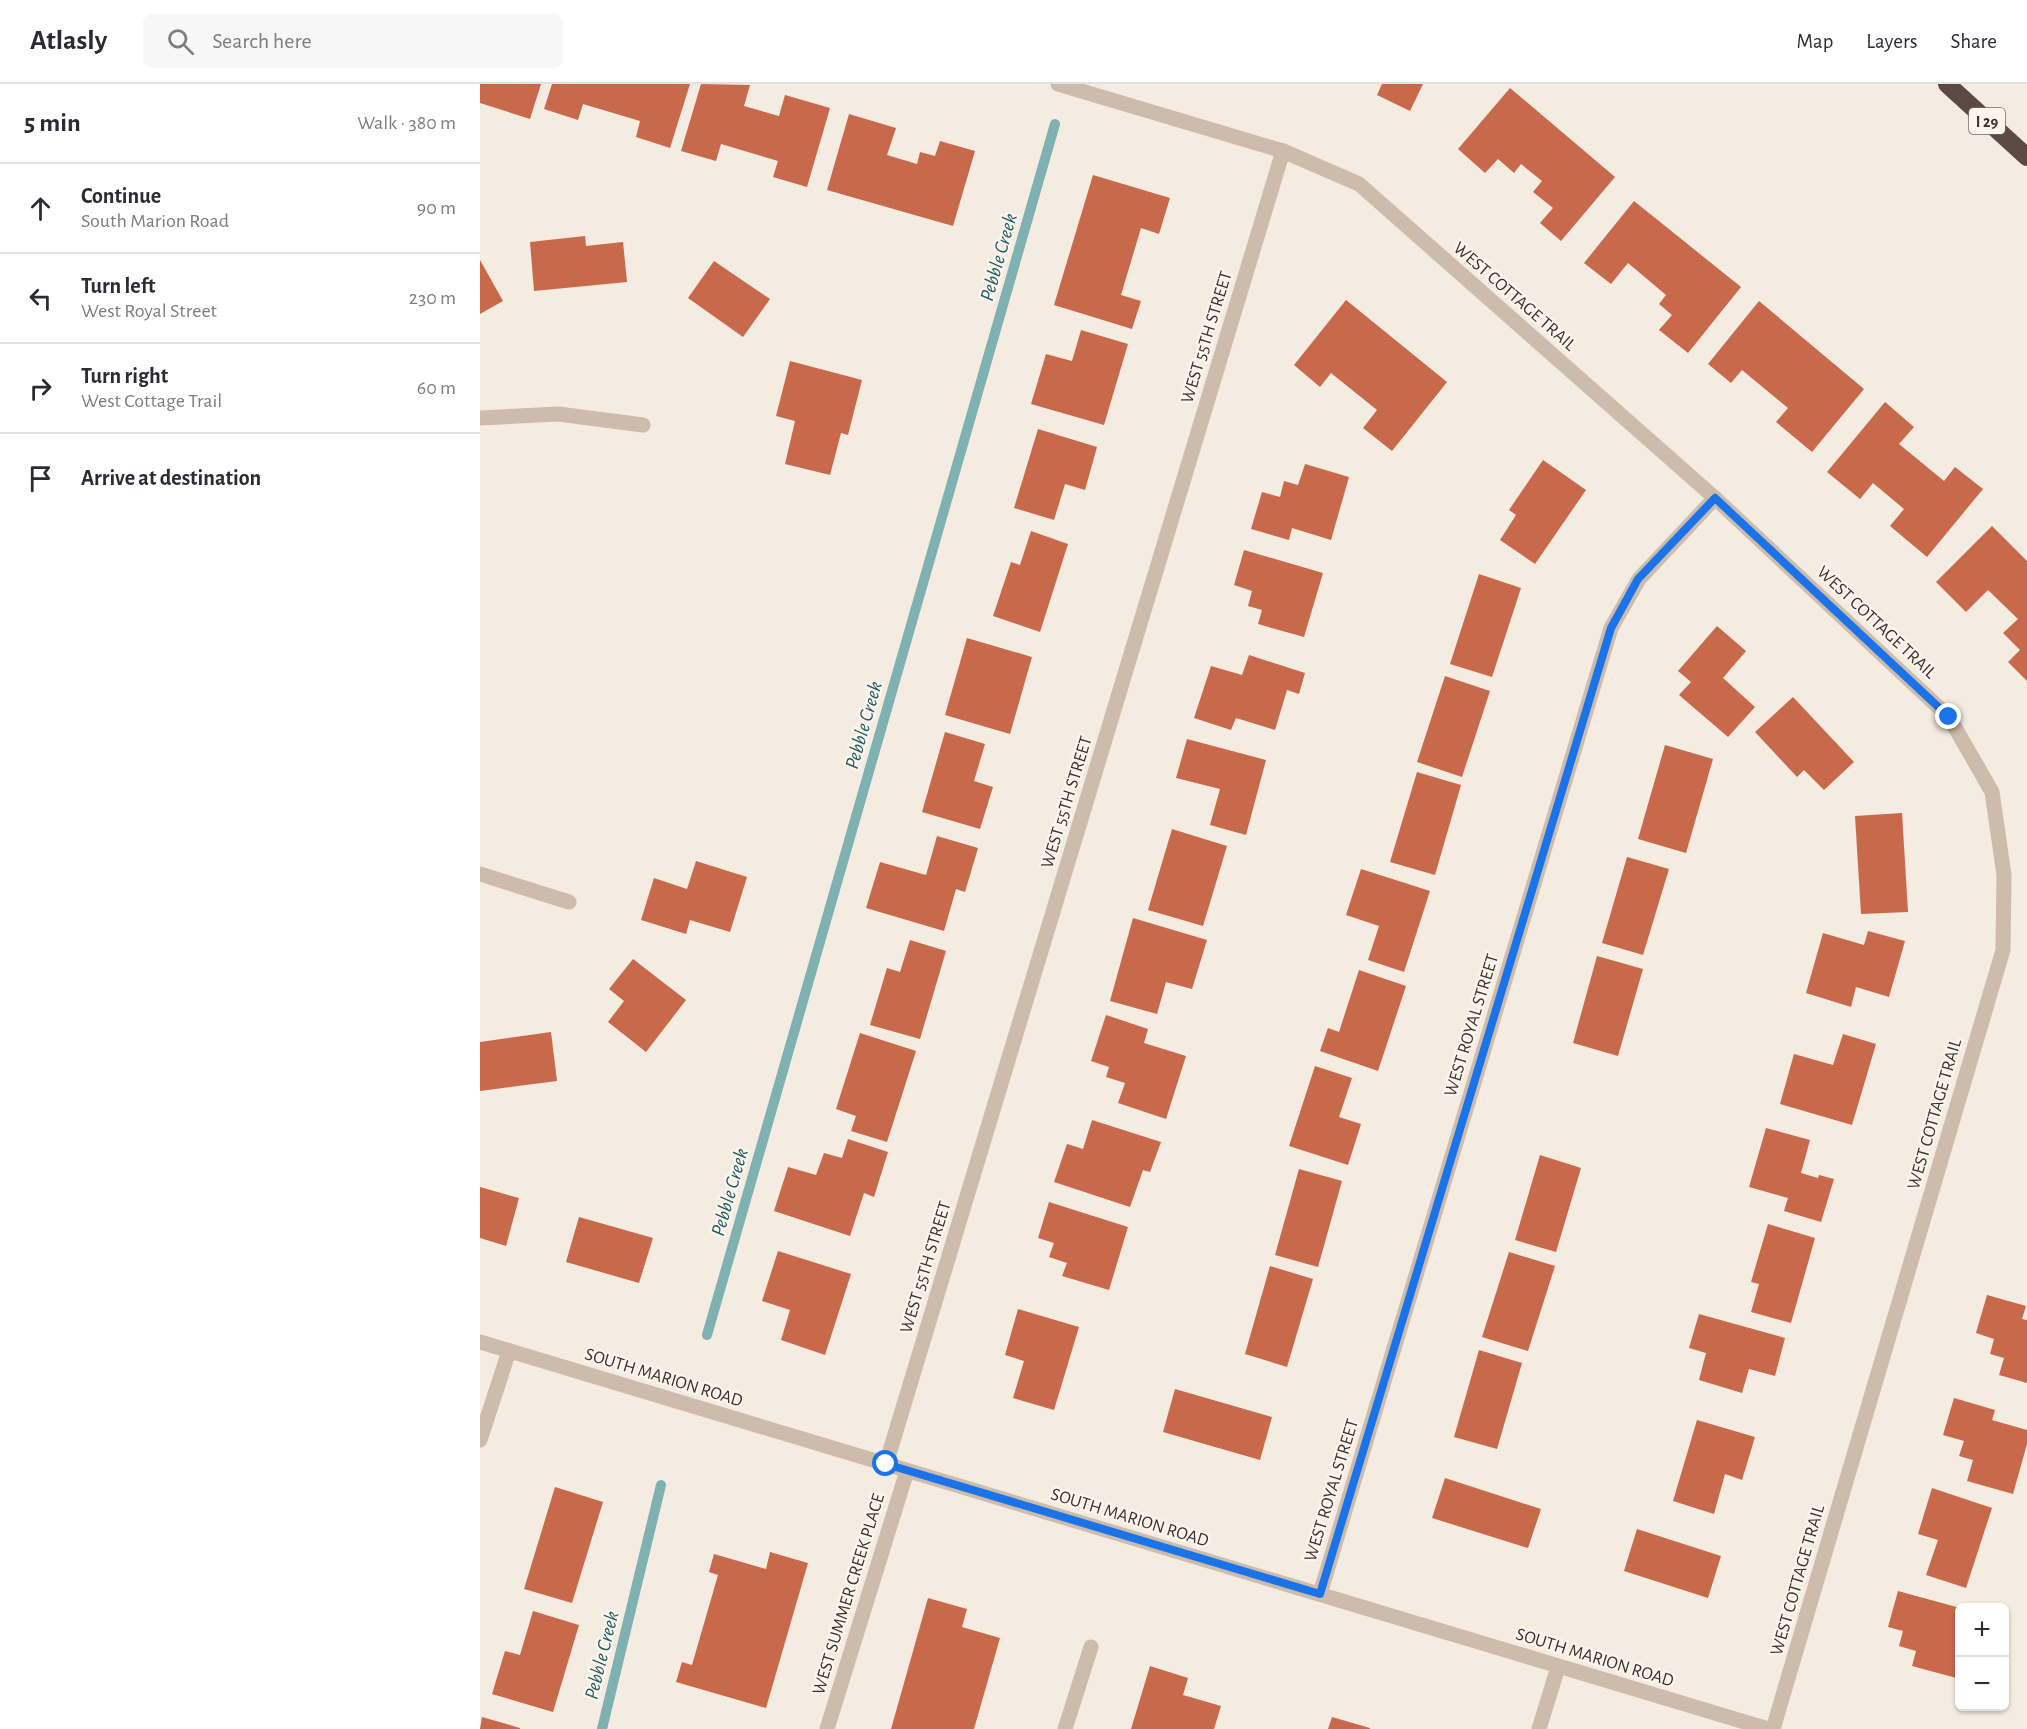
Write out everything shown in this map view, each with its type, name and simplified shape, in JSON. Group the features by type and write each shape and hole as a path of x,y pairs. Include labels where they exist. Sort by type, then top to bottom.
{"highway":[{"name":"I 29","path":"1947,84 2027,157"}],"street":[{"name":"WEST COTTAGE TRAIL","path":"1058,84 1283,151 1359,184 1715,498 1949,717 1992,792 2004,875 2002,950 1773,1729"},
{"name":"WEST 55TH STREET","path":"886,1464 1283,151"},
{"path":"480,418 558,414 643,425"},
{"name":"WEST ROYAL STREET","path":"1320,1594 1611,628 1638,579 1715,498"},
{"path":"480,874 569,902"},
{"name":"SOUTH MARION ROAD","path":"480,1342 1768,1729"},
{"path":"480,1440 508,1351"},
{"name":"WEST SUMMER CREEK PLACE","path":"827,1729 907,1471"},
{"path":"1065,1729 1091,1647"},
{"path":"1539,1729 1558,1667"}],"building":[{"path":"480,84 541,84 530,119 480,103"},
{"path":"552,84 690,84 670,148 636,137 640,121 583,104 578,120 544,109"},
{"path":"701,84 750,85 744,106 779,116 785,95 830,108 807,187 773,177 778,161 721,144 716,161 681,151"},
{"path":"1382,84 1423,84 1410,111 1377,95"},
{"path":"1510,88 1615,177 1561,241 1540,223 1553,208 1533,192 1542,181 1521,164 1514,173 1498,159 1485,173 1458,149"},
{"path":"849,114 896,128 887,155 917,164 920,152 935,156 940,141 975,151 953,226 827,190"},
{"path":"1093,175 1170,198 1159,234 1141,228 1121,295 1141,301 1132,329 1054,305"},
{"path":"1634,201 1741,287 1688,353 1659,330 1672,315 1659,304 1666,295 1628,263 1611,284 1584,263"},
{"path":"585,236 586,246 623,242 627,282 534,291 530,242"},
{"path":"480,260 503,301 480,314"},
{"path":"714,261 770,299 743,337 688,298"},
{"path":"1346,300 1447,382 1392,451 1363,428 1377,410 1331,373 1320,387 1294,365"},
{"path":"1759,301 1864,389 1812,452 1776,422 1788,408 1742,370 1731,383 1708,364"},
{"path":"1081,330 1128,344 1104,425 1031,404 1046,354 1072,361"},
{"path":"790,361 862,380 848,435 841,433 830,475 785,464 795,421 776,416"},
{"path":"1885,402 1914,427 1899,444 1944,481 1955,467 1983,489 1927,557 1890,526 1904,509 1873,483 1860,499 1827,472"},
{"path":"1038,429 1097,447 1085,490 1065,484 1054,520 1014,508"},
{"path":"1543,460 1586,490 1535,564 1500,540 1516,515 1509,510"},
{"path":"1305,464 1349,477 1331,540 1292,528 1289,540 1251,529 1262,492 1280,497 1284,481 1298,485"},
{"path":"1992,526 2027,561 2027,681 2008,662 2020,650 2003,633 2018,619 1988,590 1966,612 1936,582"},
{"path":"1031,531 1068,544 1040,632 993,616 1011,562 1020,565"},
{"path":"1244,550 1323,573 1304,637 1258,624 1262,610 1248,606 1252,591 1234,585"},
{"path":"1479,574 1521,588 1492,677 1450,664"},
{"path":"1717,626 1746,651 1723,678 1755,707 1728,737 1679,695 1691,682 1678,671"},
{"path":"967,638 1032,657 1010,734 945,715"},
{"path":"1249,655 1305,673 1299,694 1287,690 1275,730 1236,718 1231,730 1194,718 1211,666 1242,675"},
{"path":"1445,676 1490,691 1462,777 1417,762"},
{"path":"1793,697 1854,762 1824,790 1804,770 1797,777 1755,732"},
{"path":"945,732 985,744 974,781 993,787 980,829 922,812"},
{"path":"1187,739 1266,760 1246,835 1210,825 1220,789 1176,778"},
{"path":"1665,745 1713,759 1686,853 1638,839"},
{"path":"1417,772 1461,785 1435,875 1390,862"},
{"path":"1902,813 1908,912 1861,914 1855,816"},
{"path":"1172,829 1227,846 1203,926 1148,910"},
{"path":"937,836 978,848 965,892 956,889 944,931 866,908 880,862 926,875"},
{"path":"1627,857 1669,869 1643,955 1602,943"},
{"path":"696,861 747,877 730,932 690,920 686,934 641,920 654,878 687,889"},
{"path":"1361,869 1430,891 1404,972 1368,960 1379,926 1346,915"},
{"path":"1133,918 1207,940 1192,989 1166,982 1157,1014 1110,1001"},
{"path":"1868,931 1905,941 1889,997 1856,987 1851,1007 1806,993 1823,933 1864,945"},
{"path":"910,940 946,951 920,1039 870,1025 887,968 900,972"},
{"path":"1597,956 1643,969 1618,1056 1573,1043"},
{"path":"633,959 686,1000 646,1052 608,1022 624,1001 609,989"},
{"path":"1359,970 1406,986 1378,1071 1320,1051 1328,1028 1339,1032"},
{"path":"1106,1015 1148,1029 1144,1043 1186,1056 1166,1119 1118,1103 1125,1083 1106,1077 1109,1067 1091,1061"},
{"path":"551,1032 557,1081 480,1091 480,1042"},
{"path":"860,1033 916,1051 887,1142 851,1131 856,1116 836,1109"},
{"path":"1843,1034 1876,1044 1852,1125 1780,1104 1794,1054 1833,1065"},
{"path":"1315,1066 1352,1078 1339,1117 1361,1124 1348,1165 1289,1146"},
{"path":"1092,1120 1161,1142 1150,1172 1143,1170 1130,1207 1054,1182 1067,1144 1083,1149"},
{"path":"1766,1128 1810,1140 1801,1173 1818,1178 1819,1175 1834,1179 1821,1222 1784,1211 1788,1198 1749,1187"},
{"path":"848,1139 888,1152 874,1197 864,1193 850,1236 774,1211 788,1167 816,1175 824,1153 842,1158"},
{"path":"1540,1155 1581,1168 1556,1252 1515,1240"},
{"path":"1299,1169 1342,1181 1318,1267 1275,1255"},
{"path":"480,1187 519,1198 506,1246 480,1238"},
{"path":"1049,1202 1128,1227 1109,1290 1062,1276 1067,1263 1049,1257 1054,1243 1038,1238"},
{"path":"579,1217 653,1238 639,1283 566,1262"},
{"path":"1768,1224 1815,1238 1791,1323 1751,1312 1759,1284 1751,1282"},
{"path":"778,1251 851,1274 825,1355 781,1340 790,1310 762,1301"},
{"path":"1509,1252 1555,1266 1528,1351 1482,1337"},
{"path":"1270,1266 1313,1279 1287,1367 1245,1354"},
{"path":"1987,1295 2026,1306 2022,1319 2027,1320 2027,1383 1999,1375 2004,1358 1990,1354 1994,1339 1976,1333"},
{"path":"1018,1309 1079,1327 1054,1410 1013,1398 1024,1361 1005,1355"},
{"path":"1699,1314 1785,1338 1775,1376 1749,1369 1742,1393 1699,1380 1706,1353 1689,1348"},
{"path":"1479,1350 1522,1363 1497,1449 1454,1437"},
{"path":"1175,1389 1272,1417 1260,1460 1163,1432"},
{"path":"1954,1398 1995,1410 1992,1420 2027,1430 2027,1444 2013,1494 1967,1481 1973,1460 1959,1456 1964,1441 1943,1435"},
{"path":"1697,1420 1755,1437 1742,1480 1725,1474 1714,1514 1673,1501"},
{"path":"1445,1478 1541,1509 1528,1548 1432,1518"},
{"path":"555,1487 603,1502 572,1603 524,1589"},
{"path":"1932,1488 1992,1508 1966,1588 1926,1575 1938,1540 1918,1534"},
{"path":"1637,1529 1721,1556 1708,1598 1624,1571"},
{"path":"770,1552 808,1563 766,1708 676,1682 682,1662 692,1665 718,1575 709,1572 714,1554 766,1569"},
{"path":"1898,1591 1955,1607 1955,1678 1912,1666 1916,1651 1899,1646 1903,1631 1888,1627"},
{"path":"928,1598 967,1609 962,1627 1000,1638 974,1729 891,1729"},
{"path":"533,1611 579,1625 553,1712 492,1694 505,1651 520,1655"},
{"path":"1150,1666 1188,1678 1183,1695 1221,1706 1214,1729 1131,1729"},
{"path":"482,1717 520,1728 520,1729 480,1729"},
{"path":"1332,1717 1370,1728 1370,1729 1328,1729"}],"waterway":[{"name":"Pebble Creek","path":"707,1335 1055,124"},
{"name":"Pebble Creek","path":"602,1729 661,1485"}],"route":[{"path":"886,1464 1320,1594 1611,628 1638,579 1715,498 1949,717"}]}
